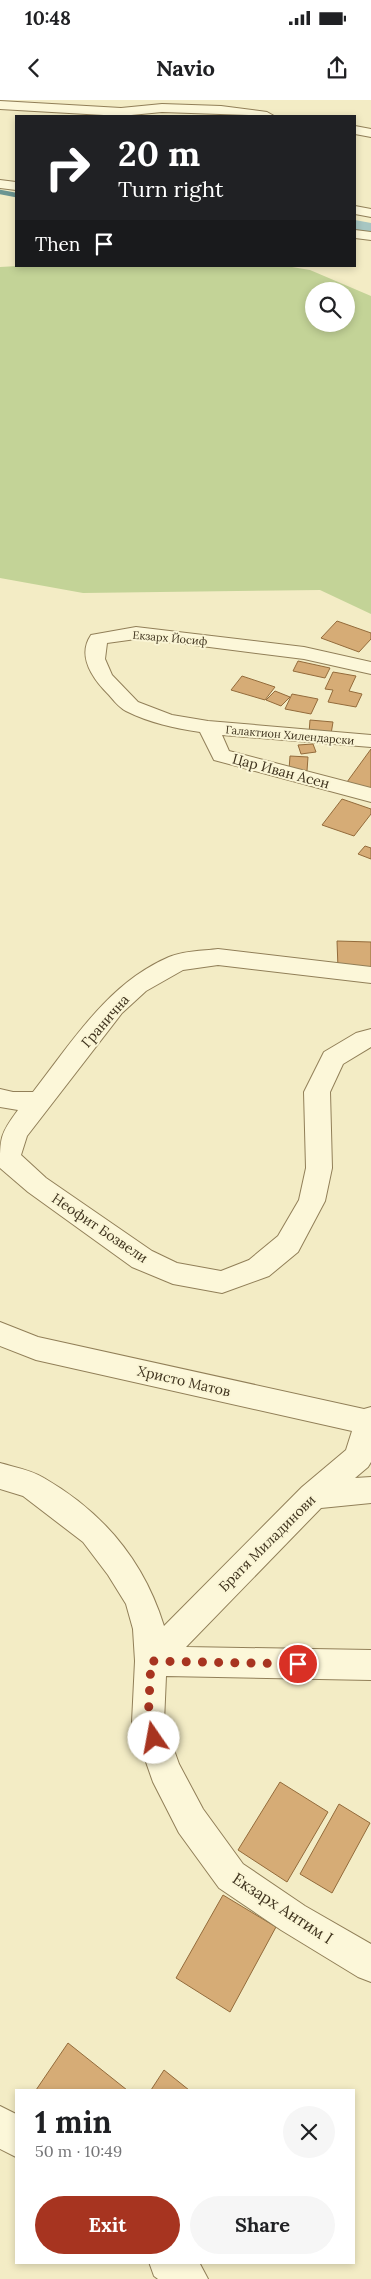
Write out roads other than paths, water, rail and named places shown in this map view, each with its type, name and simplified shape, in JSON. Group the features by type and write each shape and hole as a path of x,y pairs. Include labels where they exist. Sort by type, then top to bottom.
{"street":[{"path":"249,113 266,100"},
{"path":"0,105 121,114 163,104 261,115"},
{"path":"356,130 371,133"},
{"path":"0,184 15,186"},
{"path":"356,210 371,213"},
{"path":"356,234 371,236"},
{"name":"Екзарх Йосиф","path":"208,727 168,721 131,706 102,677 96,659 98,639 136,633 178,637 304,653 371,668"},
{"name":"Галактион Хилендарски","path":"208,727 371,741"},
{"name":"Цар Иван Асен","path":"208,727 221,755 371,794"},
{"name":"Гранична","path":"4,1158 15,1133 113,1007 138,985 177,963 218,957 371,975"},
{"name":"Неофит Бозвели","path":"4,1158 37,1185 142,1259 173,1273 222,1282 259,1268 288,1244 312,1201 319,1168 317,1092 333,1058 364,1038 371,1038"},
{"path":"0,1098 13,1101 40,1101"},
{"name":"Христо Матов","path":"0,1334 36,1348 371,1421"},
{"name":"Братя Миладинови","path":"151,1661 312,1496 358,1458 371,1421"},
{"name":"Екзарх Антим I","path":"0,1476 32,1486 94,1532 140,1599 149,1629 151,1661 148,1722 165,1772 191,1821 231,1876 293,1918 371,1964"},
{"path":"312,1496 371,1490"},
{"path":"151,1661 371,1665"},
{"path":"0,2125 15,2137"},
{"path":"170,2264 188,2279"}],"waterway":[{"path":"0,192 15,195"},
{"path":"356,228 371,231"}]}
